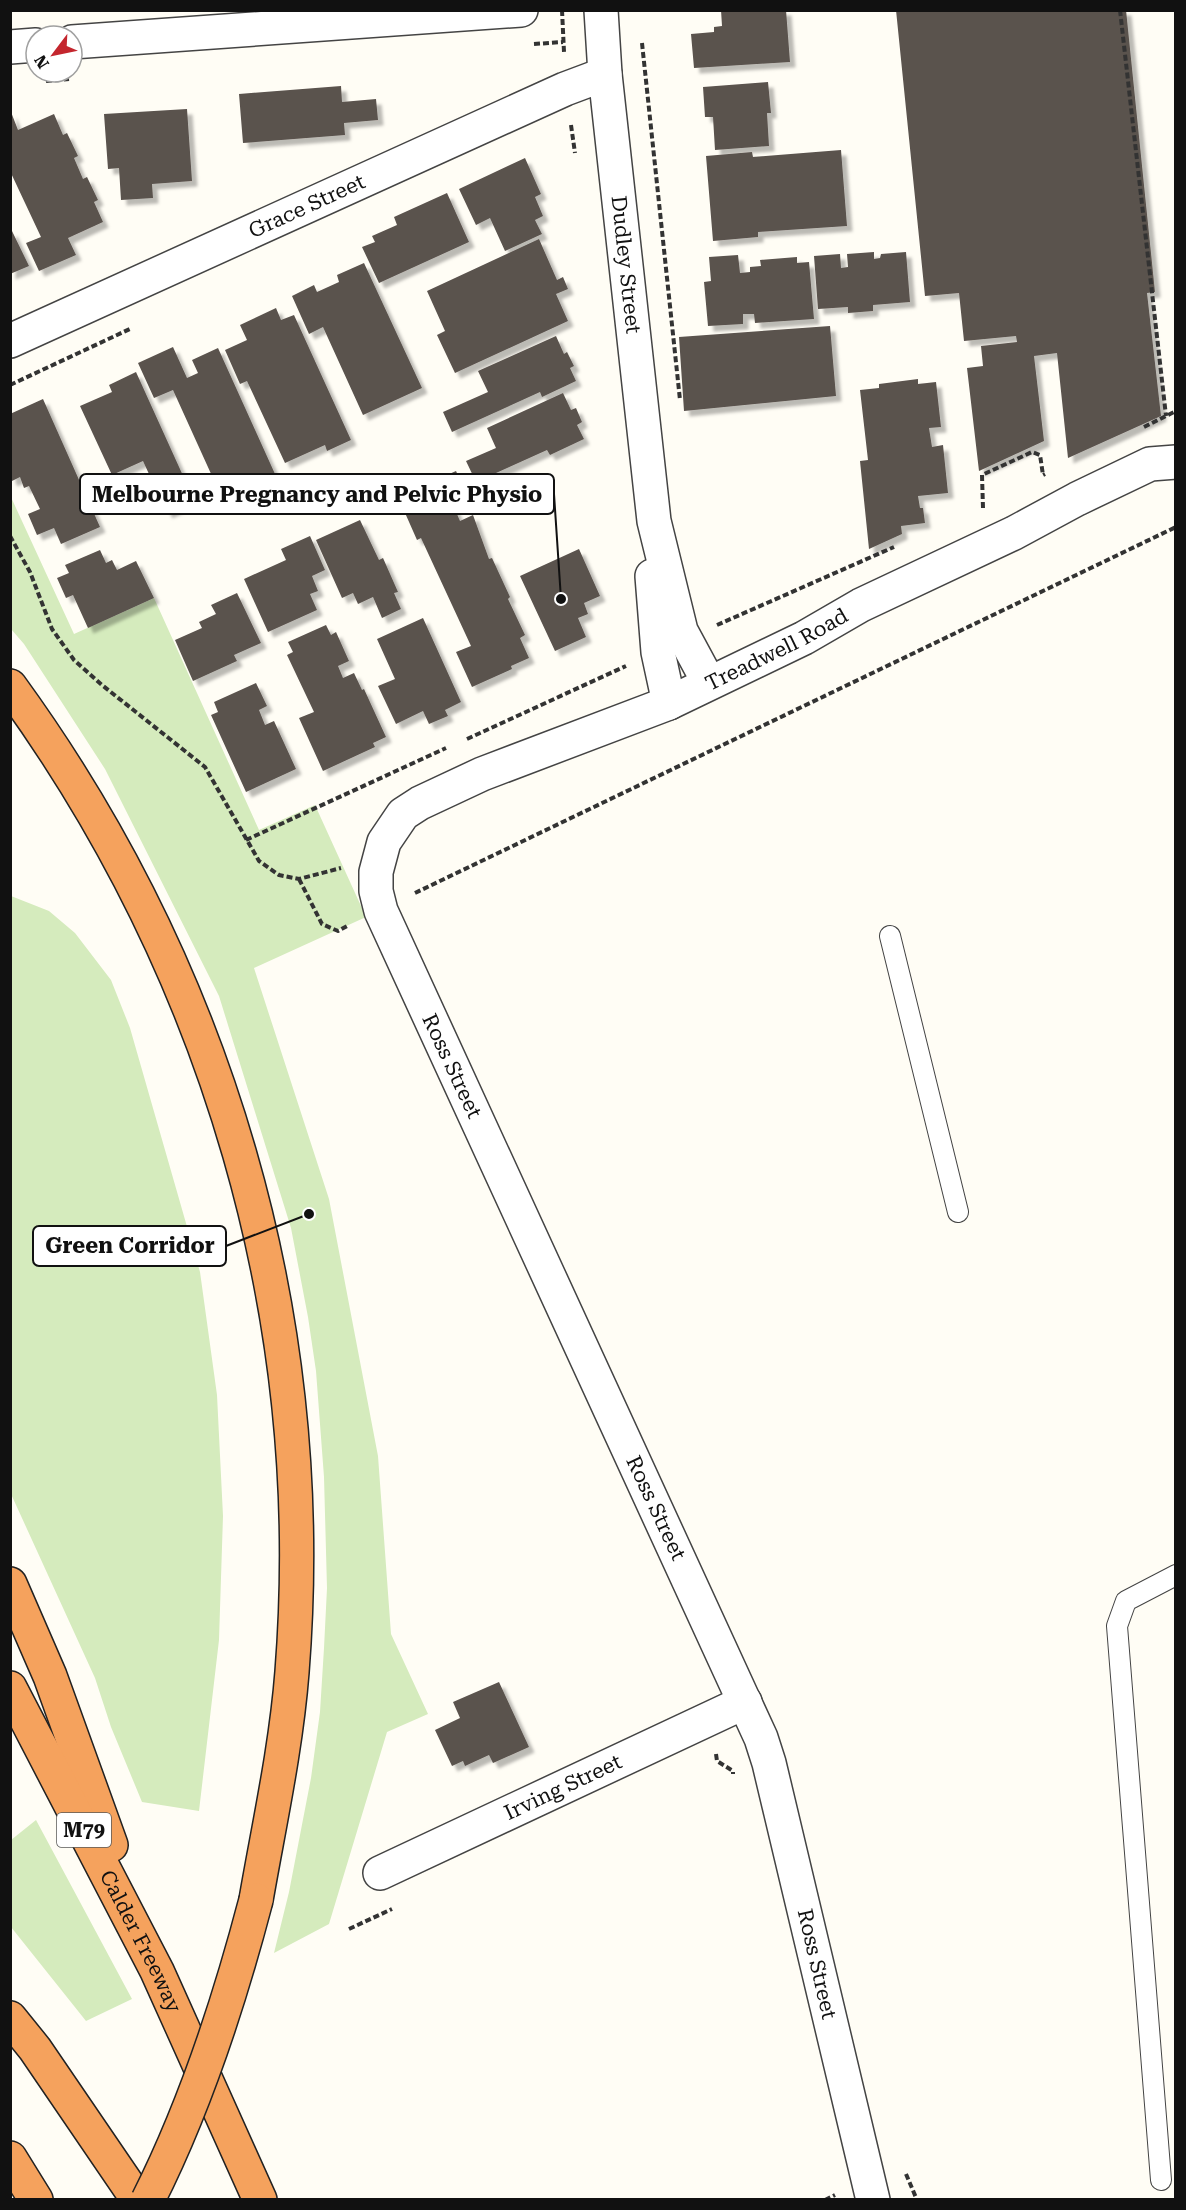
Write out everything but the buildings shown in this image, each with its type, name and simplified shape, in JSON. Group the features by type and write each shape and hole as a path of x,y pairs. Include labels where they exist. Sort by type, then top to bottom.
{"highway":[{"path":"10,686 73,776 146,908 176,972 224,1096 250,1187 268,1266 292,1429 297,1556 292,1673 280,1766 256,1900 242,1956 214,2041 188,2112 148,2199"},
{"path":"10,1584 50,1676 157,1971"},
{"name":"Calder Freeway","path":"10,1688 157,1971 260,2199"},
{"path":"10,2018 35,2049 138,2199"},
{"path":"10,2158 36,2199"}],"street":[{"path":"84,41 520,10"},
{"name":"Dudley Street","path":"601,10 605,74 654,521 681,631 671,645 669,703"},
{"name":"Grace Street","path":"10,341 565,89 605,74"},
{"name":"Treadwell Road","path":"384,842 403,814 420,803 482,774 669,703 804,638 861,605 1014,533 1077,499 1150,464 1176,462"},
{"name":"Dudley Street","path":"671,645 709,683"},
{"name":"Ross Street","path":"384,842 376,872 376,891 381,911 745,1702 769,1763 873,2199"},
{"name":"Irving Street","path":"381,1873 745,1702"}],"lane":[{"path":"890,936 958,1212"},
{"path":"1161,2181 1117,1626 1126,1601 1176,1575"}],"path":[{"path":"1120,10 1166,416"},
{"path":"640,34 680,407"},
{"path":"1136,431 1176,411"},
{"path":"974,512 985,507 982,475 1032,452 1040,455 1043,475 1054,470"},
{"path":"415,894 1176,527"},
{"path":"10,536 30,572 52,629 74,660 205,767 259,861 279,875 299,879 339,868 384,842"},
{"path":"458,743 671,645 703,619 712,627 901,544"},
{"path":"246,840 447,748"},
{"path":"299,879 322,924 338,931 347,926 352,937"},
{"path":"715,1716 717,1761 733,1771 735,1782"},
{"path":"825,2199 836,2197 833,2183"}],"green space":[{"path":"10,495 74,634 154,598 259,830 315,805 366,917 254,968 329,1199 378,1456 391,1634 428,1714 387,1732 329,1924 274,1953 289,1892 311,1778 320,1712 324,1648 327,1588 324,1477 316,1371 308,1317 291,1228 219,996 105,769 24,644 11,629"},
{"path":"11,896 49,911 75,933 111,980 130,1028 200,1272 217,1395 223,1516 219,1640 199,1811 142,1802 111,1727 95,1678 11,1494"},
{"path":"36,1820 132,1999 86,2021 11,1927 11,1840"}],"place":[{"name":"Melbourne Pregnancy and Pelvic Physio","path":"561,599"},
{"name":"Green Corridor","path":"309,1214"}]}
